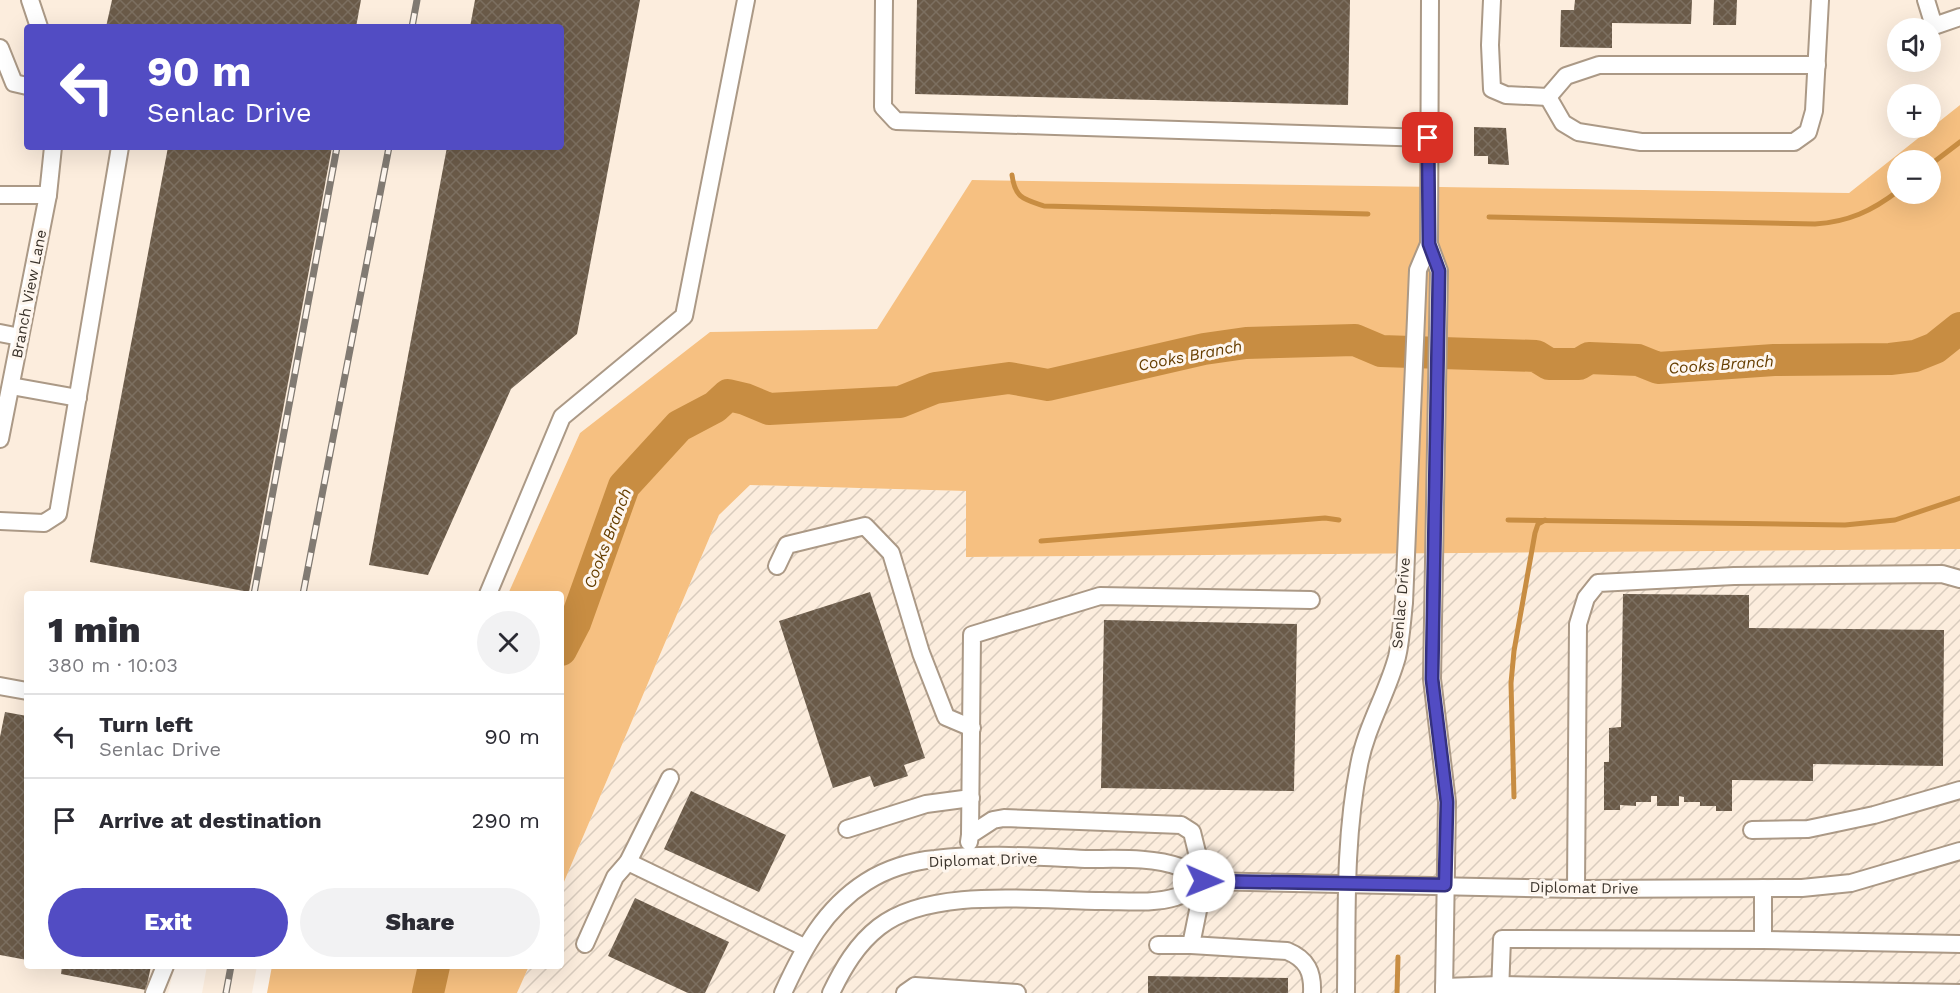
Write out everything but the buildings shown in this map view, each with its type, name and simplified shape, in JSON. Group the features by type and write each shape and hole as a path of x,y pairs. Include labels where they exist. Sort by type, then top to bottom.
{"street":[{"path":"30,0 38,24"},
{"path":"489,591 562,417 684,316 746,0"},
{"path":"884,0 883,107 896,121 1428,138"},
{"name":"Senlac Drive","path":"1430,0 1429,244 1439,271 1434,445 1432,679 1447,802 1444,990"},
{"path":"1492,0 1492,89 1506,95 1548,97"},
{"path":"1548,97 1563,123 1578,132 1641,142 1794,142 1808,132 1814,111 1820,0"},
{"path":"1926,0 1934,26 1960,17"},
{"path":"0,48 14,83 24,85"},
{"path":"1548,97 1566,76 1599,65 1816,65"},
{"name":"Branch View Lane","path":"0,439 48,195 53,150"},
{"path":"0,521 44,523 58,513 119,150"},
{"path":"0,195 48,195"},
{"name":"Senlac Drive","path":"1346,993 1348,883 1359,764 1371,720 1397,657 1404,603 1418,270 1429,244"},
{"path":"0,333 20,337"},
{"path":"10,386 78,398"},
{"path":"777,566 787,545 865,526 891,553 921,653 946,717 972,728"},
{"path":"1576,889 1578,624 1586,598 1598,583 1734,576 1941,573 1960,579"},
{"path":"967,857 971,798 972,635 1100,596 1311,600"},
{"path":"0,686 24,690"},
{"path":"585,944 615,877 628,862 670,778"},
{"path":"1752,830 1808,829 1874,815 1960,790"},
{"path":"847,829 926,804 971,798"},
{"path":"970,835 993,820 1004,818 1181,825 1192,832 1204,881 1191,945"},
{"name":"Diplomat Drive","path":"783,993 804,947 817,927 865,883 888,870 933,859 967,857 1139,860 1180,867 1204,881 1576,889 1802,888 1851,883 1916,866 1960,851"},
{"path":"628,862 804,947"},
{"path":"831,993 858,947 879,927 899,914 928,905 969,900 1147,901 1177,897 1204,881"},
{"path":"1762,888 1763,940"},
{"path":"1500,989 1502,939 1763,940 1960,944"},
{"path":"1158,945 1287,951 1300,956 1313,975 1312,993"},
{"path":"154,993 164,969"},
{"path":"905,993 915,986 1017,993"},
{"path":"1444,990 1960,993"}],"shaded area":[{"path":"0,0 1960,0 1960,105 1941,120 1941,84 1887,84 1887,138 1918,138 1903,150 1887,150 1887,163 1849,193 973,180 877,329 710,332 580,433 509,591 24,591 24,969 174,969 168,993 0,993"},
{"path":"1960,105 1960,549 966,557 966,491 750,485 719,515 564,882 564,591 509,591 580,433 710,332 877,329 972,180 1849,193 1887,163 1887,204 1941,204 1941,150 1903,150 1918,138 1941,138 1941,120"},
{"path":"750,485 966,491 967,557 1960,549 1960,993 517,993 528,969 564,969 564,882 719,515"},
{"path":"206,969 256,969 252,993 202,993"},
{"path":"271,969 528,969 517,993 267,993"}],"waterway":[{"path":"1941,157 1960,142"},
{"path":"1012,175 1015,189 1021,196 1044,206 1368,214"},
{"path":"1489,217 1815,224 1849,218 1887,199"},
{"name":"Cooks Branch","path":"564,644 575,623 624,486 679,426 715,407 728,395 769,409 900,402 935,388 1009,378 1048,385 1204,349 1246,343 1355,340 1381,351 1536,356 1549,364 1579,364 1589,358 1638,360 1658,368 1774,360 1890,359 1915,356 1935,348 1960,328"},
{"path":"1508,520 1845,525 1895,520 1960,498"},
{"path":"1041,541 1325,518 1339,520"},
{"path":"1514,797 1511,683 1514,651 1535,533 1538,524 1545,520"},
{"path":"1397,993 1398,957"},
{"name":"Cooks Branch","path":"428,993 433,969"}],"railway":[{"path":"413,24 417,0"},
{"path":"255,591 336,150"},
{"path":"304,591 388,150"},
{"path":"226,993 230,969"}],"route":[{"path":"1204,881 1445,885 1447,802 1445,768 1432,679 1434,445 1439,271 1429,244 1428,138"}]}
